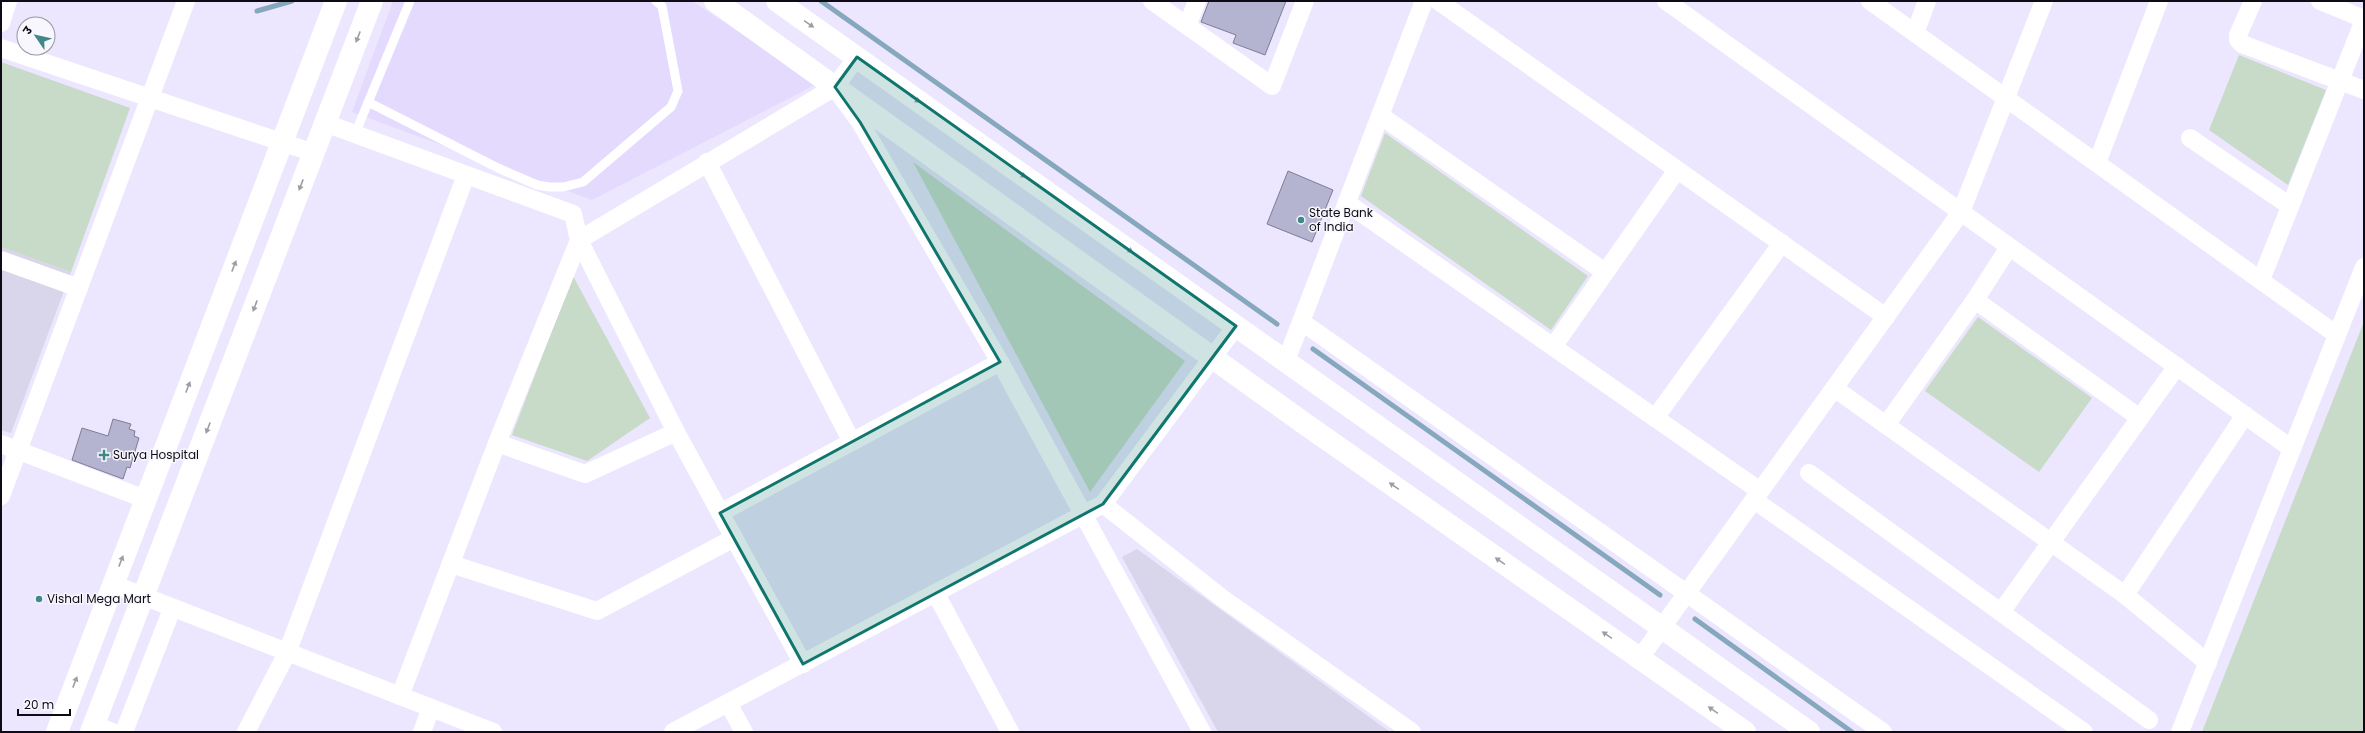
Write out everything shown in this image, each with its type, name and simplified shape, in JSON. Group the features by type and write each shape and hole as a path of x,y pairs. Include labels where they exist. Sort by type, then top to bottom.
{"street":[{"path":"1,23 8,1"},
{"path":"57,732 112,584 336,1"},
{"path":"99,730 143,598 372,1"},
{"path":"715,1 1214,359 1745,732"},
{"path":"777,1 1809,732"},
{"path":"1152,1 1272,86 1305,1"},
{"path":"1187,26 1197,1"},
{"path":"1286,361 1424,1"},
{"path":"1438,1 1886,317"},
{"path":"1666,1 2292,449"},
{"path":"1870,1 2337,335"},
{"path":"1915,33 1928,1"},
{"path":"1640,658 1961,212 2044,1"},
{"path":"2097,163 2159,1"},
{"path":"2253,1 2238,35 2238,40 2242,44 2364,90"},
{"path":"2261,280 2364,20 2320,1"},
{"path":"1,496 184,8"},
{"path":"1,48 314,153"},
{"path":"400,696 497,443 579,240 707,162 835,87 857,57"},
{"path":"835,87 860,122 1000,362 1202,732"},
{"path":"1381,116 1606,272"},
{"path":"325,123 573,214 579,240 676,432 802,664"},
{"path":"2190,138 2290,206"},
{"path":"707,162 852,442"},
{"path":"1553,346 1677,170"},
{"path":"246,732 287,653 466,175"},
{"path":"1347,203 1655,418 1757,496 2084,732"},
{"path":"1655,418 1782,243"},
{"path":"1886,425 1975,300 2009,247"},
{"path":"1,260 79,288"},
{"path":"2180,732 2364,267"},
{"path":"1975,300 2140,418"},
{"path":"1302,322 1883,732"},
{"path":"673,732 936,594 1103,504 1214,359 1236,326"},
{"path":"720,513 1000,362"},
{"path":"2001,612 2177,366"},
{"path":"1834,388 2125,595 2208,663"},
{"path":"2125,595 2245,415"},
{"path":"497,443 585,474 676,432"},
{"path":"1,444 145,499"},
{"path":"1809,473 2149,720"},
{"path":"1103,504 1222,598 1412,732"},
{"path":"451,564 597,611 734,538"},
{"path":"112,584 143,598 493,732"},
{"path":"936,594 1010,732"},
{"path":"124,732 172,609"},
{"path":"728,703 744,732"},
{"path":"422,732 431,708"}],"lane":[{"path":"355,134 410,1"},
{"path":"368,102 498,168 537,185 563,187 583,182 671,107 678,91 661,3"}],"highlighted area":[{"path":"857,57 1236,326 1103,504 803,664 720,513 1000,362 860,122 835,87"}],"shaded area":[{"path":"393,1 692,1 817,84 592,200 352,112"},
{"path":"1,247 71,272 11,433 1,430"},
{"path":"1137,549 1390,732 1218,732 1122,557"}],"green space":[{"path":"2239,55 2326,90 2288,185 2209,130"},
{"path":"1,62 130,108 71,272 1,247"},
{"path":"1385,133 1588,276 1551,330 1361,196"},
{"path":"913,162 1185,361 1090,492"},
{"path":"573,276 650,418 587,461 512,435"},
{"path":"1978,317 2092,398 2039,472 1925,391"},
{"path":"2363,324 2364,732 2202,732"}],"building":[{"path":"1209,1 1286,1 1265,55 1233,43 1236,35 1201,22"},
{"path":"1288,171 1333,190 1312,242 1267,224"},
{"path":"113,419 131,424 129,429 135,431 134,436 139,438 130,468 127,467 123,479 72,460 82,428 108,436"}],"waterway":[{"path":"257,11 292,1"},
{"path":"821,1 1277,324"},
{"path":"1313,349 1660,595"},
{"path":"1695,619 1852,732"}],"place":[{"name":"State Bank of India","path":"1301,220"},
{"name":"Surya Hospital","path":"104,455"},
{"name":"Vishal Mega Mart","path":"39,599"}]}
